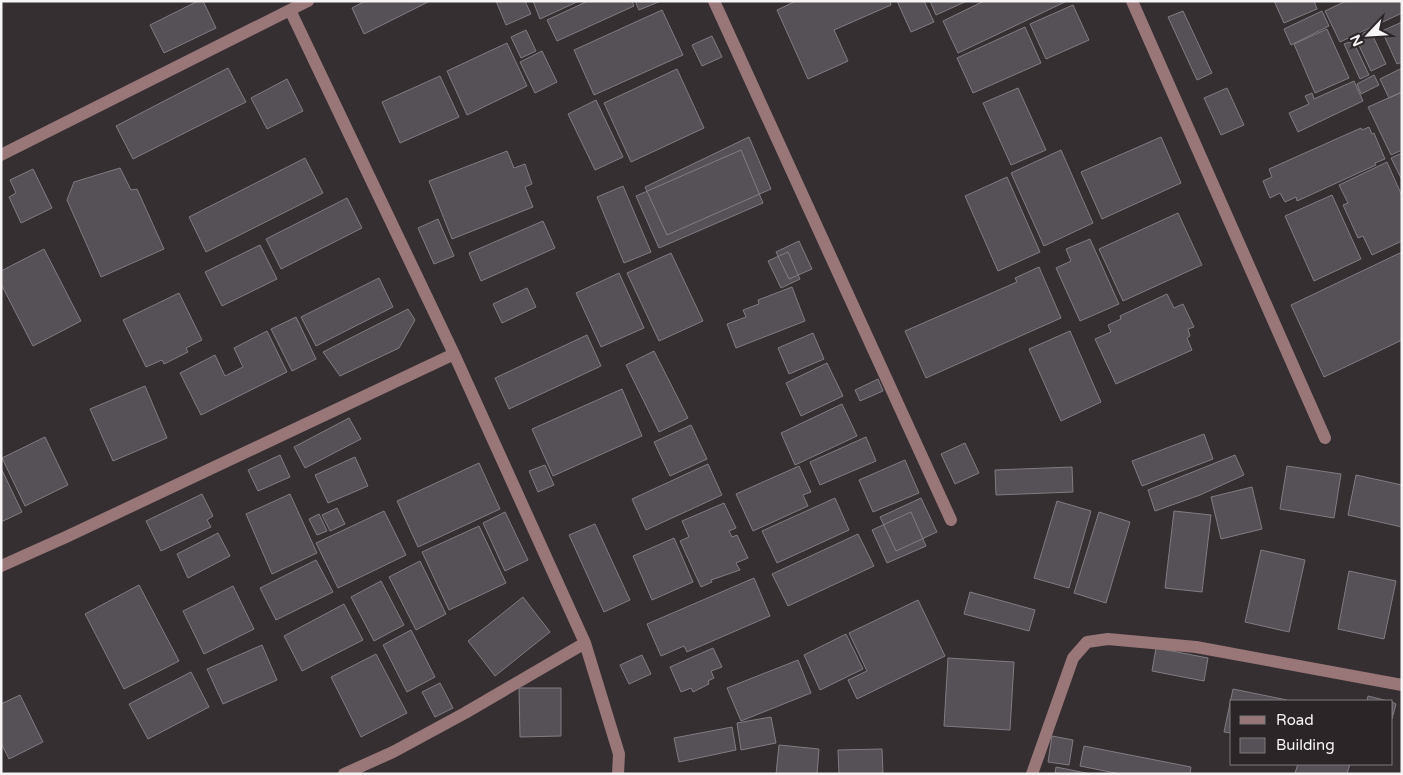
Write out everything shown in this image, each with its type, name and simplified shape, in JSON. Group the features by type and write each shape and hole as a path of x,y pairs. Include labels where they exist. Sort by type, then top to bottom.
{"street":[{"path":"1,155 308,1"},
{"path":"714,1 951,520"},
{"path":"1132,1 1326,438"},
{"path":"290,10 454,354 585,643 618,754 618,774"},
{"path":"1,566 454,354"},
{"path":"1032,774 1073,658 1087,642 1108,639 1196,647 1402,685"},
{"path":"344,774 393,752 465,713 585,643"}],"building":[{"path":"198,1 203,1 216,28 164,53 150,25"},
{"path":"365,1 430,1 364,34 352,8"},
{"path":"496,1 525,1 531,14 506,25"},
{"path":"533,1 579,1 540,19"},
{"path":"588,1 632,1 634,6 557,41 547,20"},
{"path":"635,1 661,1 639,10"},
{"path":"796,1 890,1 891,5 834,30 848,61 808,79 777,10"},
{"path":"897,1 924,1 934,22 911,32"},
{"path":"930,1 967,1 936,15"},
{"path":"984,1 1067,1 958,53 943,21"},
{"path":"1274,1 1314,1 1317,9 1284,23"},
{"path":"1346,1 1402,1 1402,13 1340,42 1325,11"},
{"path":"1073,5 1089,40 1046,59 1030,24"},
{"path":"662,10 683,55 594,95 574,50"},
{"path":"1183,11 1212,73 1197,80 1168,17"},
{"path":"1322,11 1329,26 1291,45 1284,29"},
{"path":"1402,22 1402,62 1397,64 1382,31"},
{"path":"1025,27 1041,63 973,93 957,58"},
{"path":"1327,29 1349,78 1315,93 1294,44"},
{"path":"526,30 536,51 521,58 511,37"},
{"path":"1370,30 1386,64 1371,71 1355,37"},
{"path":"712,36 722,57 702,66 692,45"},
{"path":"1353,41 1369,75 1360,79 1344,44"},
{"path":"507,43 527,86 467,115 447,71"},
{"path":"542,51 557,82 535,93 520,62"},
{"path":"228,68 246,102 133,159 116,126"},
{"path":"1402,68 1402,92 1389,98 1380,79"},
{"path":"677,69 704,128 631,162 604,103"},
{"path":"1374,75 1379,85 1361,94 1357,84"},
{"path":"440,76 459,117 400,143 382,102"},
{"path":"287,79 303,111 267,129 251,98"},
{"path":"1354,81 1363,101 1298,132 1289,113 1309,104 1305,96 1312,93 1314,99"},
{"path":"1018,88 1046,150 1011,165 983,103"},
{"path":"1227,88 1244,125 1221,135 1204,98"},
{"path":"1402,92 1402,150 1391,155 1368,107"},
{"path":"596,100 623,157 595,170 568,114"},
{"path":"1369,127 1372,134 1374,133 1385,159 1375,163 1376,165 1297,201 1296,197 1285,202 1280,193 1270,198 1263,181 1272,177 1269,169 1361,128 1362,130"},
{"path":"749,137 771,189 667,235 645,187"},
{"path":"1161,137 1181,183 1102,219 1081,172"},
{"path":"741,150 763,203 659,248 636,196"},
{"path":"1061,150 1093,223 1044,246 1011,173"},
{"path":"507,151 514,168 525,164 532,184 525,187 533,207 452,239 429,181"},
{"path":"1402,153 1402,180 1391,158"},
{"path":"305,158 323,193 206,252 189,217"},
{"path":"1387,162 1402,196 1402,241 1372,255 1363,236 1358,238 1343,205 1348,203 1339,185"},
{"path":"120,168 131,190 137,189 164,249 101,277 67,200 74,182"},
{"path":"33,169 52,208 21,223 9,197 16,193 10,180"},
{"path":"1007,177 1040,252 998,271 965,196"},
{"path":"623,186 651,252 624,263 597,197"},
{"path":"1332,195 1361,259 1314,281 1285,216"},
{"path":"347,198 362,228 281,269 266,239"},
{"path":"1178,213 1202,265 1123,301 1099,249"},
{"path":"438,219 454,256 434,264 418,228"},
{"path":"543,221 555,248 481,281 469,253"},
{"path":"1090,239 1119,304 1080,321 1056,268 1071,261 1066,249"},
{"path":"799,241 812,269 789,279 776,252"},
{"path":"260,245 277,279 222,306 205,272"},
{"path":"44,249 81,321 33,346 1,284 1,271"},
{"path":"788,252 800,279 781,288 768,261"},
{"path":"1402,252 1402,340 1324,377 1291,305"},
{"path":"671,253 703,321 659,341 627,273"},
{"path":"1039,267 1061,318 926,378 905,331 1017,282 1015,278"},
{"path":"619,273 644,328 601,347 576,293"},
{"path":"379,278 393,307 316,346 301,317"},
{"path":"792,287 805,321 736,348 727,324 746,317 743,310 759,304 758,300"},
{"path":"527,288 536,307 502,323 493,304"},
{"path":"179,293 202,340 186,348 188,352 164,364 162,360 146,367 123,320"},
{"path":"1167,294 1174,308 1183,304 1194,327 1188,329 1190,336 1187,338 1192,350 1116,384 1095,339 1111,332 1108,325 1121,319 1120,316"},
{"path":"408,309 415,320 399,348 340,376 323,352"},
{"path":"296,317 316,359 292,371 271,329"},
{"path":"267,331 287,372 201,415 180,373 215,355 225,376 243,367 234,348"},
{"path":"1070,331 1101,402 1061,421 1029,349"},
{"path":"813,333 824,359 789,374 778,348"},
{"path":"587,335 601,366 509,409 495,378"},
{"path":"654,351 688,418 659,432 626,365"},
{"path":"827,363 843,396 801,416 786,383"},
{"path":"878,379 883,391 860,401 855,390"},
{"path":"145,386 167,438 113,461 90,409"},
{"path":"622,389 642,436 553,476 532,429"},
{"path":"842,404 857,436 795,465 781,433"},
{"path":"349,418 361,439 305,468 294,447"},
{"path":"691,425 707,459 670,476 654,442"},
{"path":"1204,434 1213,459 1142,486 1132,461"},
{"path":"45,437 68,485 25,506 2,458"},
{"path":"866,437 876,461 820,485 810,462"},
{"path":"965,443 979,473 955,484 941,454"},
{"path":"280,455 290,477 258,491 248,470"},
{"path":"1235,455 1244,475 1200,495 1155,511 1148,490"},
{"path":"355,457 368,486 328,503 315,475"},
{"path":"905,460 919,493 873,512 859,480"},
{"path":"479,463 500,509 418,547 397,501"},
{"path":"708,464 722,495 646,530 632,499"},
{"path":"545,465 554,485 538,492 529,471"},
{"path":"799,466 811,492 803,495 808,506 753,531 736,494"},
{"path":"1287,466 1341,474 1334,518 1280,509"},
{"path":"1072,467 1073,492 996,495 995,470"},
{"path":"1,468 22,512 1,522"},
{"path":"1356,475 1402,485 1402,527 1348,515"},
{"path":"1252,487 1262,529 1221,539 1211,497"},
{"path":"202,494 213,516 207,520 211,527 161,551 146,521"},
{"path":"290,494 317,553 272,574 246,514"},
{"path":"835,498 849,530 777,563 762,531"},
{"path":"921,498 937,532 896,551 880,517"},
{"path":"1057,501 1091,511 1069,588 1034,578"},
{"path":"724,503 736,528 729,531 732,537 737,535 748,558 736,563 740,570 711,580 712,582 701,587 680,541 689,537 682,521"},
{"path":"337,508 345,524 330,531 322,515"},
{"path":"384,511 406,555 338,588 316,543"},
{"path":"1174,511 1211,515 1202,592 1165,588"},
{"path":"505,512 528,560 505,571 483,523"},
{"path":"911,512 926,546 887,563 872,530"},
{"path":"1099,512 1130,522 1106,603 1074,593"},
{"path":"319,514 327,531 317,535 309,519"},
{"path":"595,524 630,600 604,612 569,535"},
{"path":"479,526 506,583 449,610 422,552"},
{"path":"218,533 230,556 188,578 177,554"},
{"path":"858,534 874,566 788,606 772,574"},
{"path":"674,538 693,582 652,600 633,556"},
{"path":"1261,550 1305,560 1289,632 1245,622"},
{"path":"316,560 333,592 276,620 260,588"},
{"path":"420,561 446,614 416,630 389,577"},
{"path":"1349,571 1396,581 1384,639 1338,629"},
{"path":"754,578 770,616 687,652 684,646 661,656 647,624"},
{"path":"381,581 404,625 374,641 351,597"},
{"path":"139,585 179,661 124,689 85,614"},
{"path":"233,586 254,629 204,654 183,611"},
{"path":"970,592 1035,610 1029,631 964,614"},
{"path":"523,597 550,632 495,676 468,641"},
{"path":"918,600 945,656 857,699 848,680 867,671 849,633"},
{"path":"344,604 363,640 302,671 284,636"},
{"path":"411,630 435,677 407,692 383,645"},
{"path":"846,634 863,669 820,690 804,655"},
{"path":"262,645 277,680 223,704 207,669"},
{"path":"713,648 722,667 711,671 714,678 708,681 709,684 693,692 691,688 681,692 670,667"},
{"path":"1156,648 1208,658 1204,681 1152,671"},
{"path":"376,654 407,713 361,737 331,677"},
{"path":"642,655 651,674 629,684 620,665"},
{"path":"948,658 1014,662 1010,730 944,726"},
{"path":"798,660 811,693 741,721 727,688"},
{"path":"191,672 209,707 148,739 129,704"},
{"path":"440,683 453,708 435,717 422,692"},
{"path":"519,688 561,688 561,736 520,737"},
{"path":"1233,689 1287,700 1231,700"},
{"path":"20,695 43,742 9,759 1,743 1,704"},
{"path":"1368,696 1384,700 1367,700"},
{"path":"1393,702 1396,704 1393,715"},
{"path":"1230,703 1230,733 1224,732"},
{"path":"771,717 776,743 741,750 737,723"},
{"path":"732,727 736,750 679,762 674,738"},
{"path":"1052,736 1073,740 1069,765 1048,762"},
{"path":"779,745 819,749 817,774 776,774"},
{"path":"1084,746 1191,767 1190,774 1120,774 1080,766"},
{"path":"882,749 883,774 839,774 838,750"},
{"path":"1298,765 1350,765 1347,774 1295,773"},
{"path":"1056,767 1091,774 1055,774"}]}
